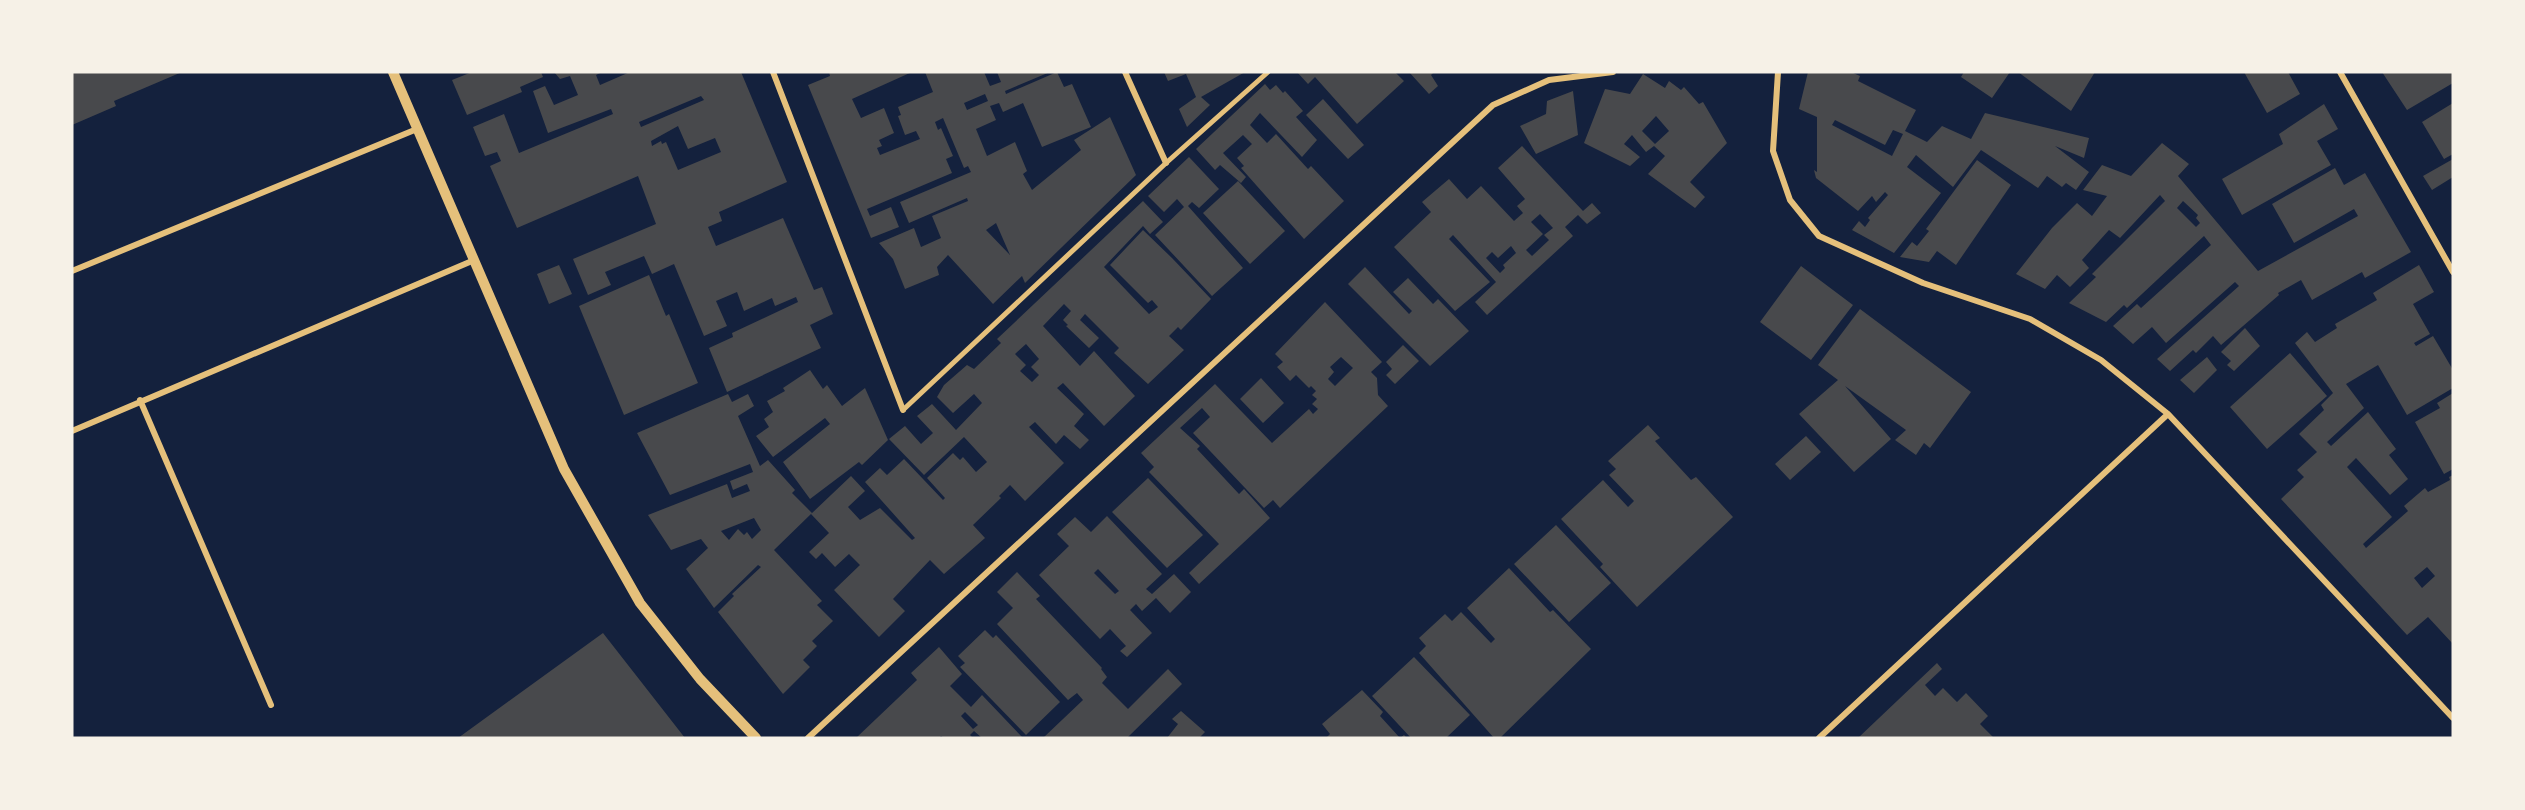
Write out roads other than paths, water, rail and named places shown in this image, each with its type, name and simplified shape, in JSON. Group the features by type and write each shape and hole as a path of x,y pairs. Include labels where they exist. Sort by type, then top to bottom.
{"street":[{"path":"393,72 472,261 564,469 640,603 700,679 756,738"},
{"path":"773,72 903,410 1166,163 1268,72"},
{"path":"1125,72 1166,163"},
{"path":"808,738 1493,105 1549,80 1613,72"},
{"path":"1778,72 1773,152 1790,200 1819,236 1923,283 2030,319 2101,360 2169,414 2453,718"},
{"path":"2340,72 2453,272"},
{"path":"72,272 417,129"},
{"path":"72,431 140,400 472,261"},
{"path":"140,400 271,705"},
{"path":"1819,738 2169,414"}]}
